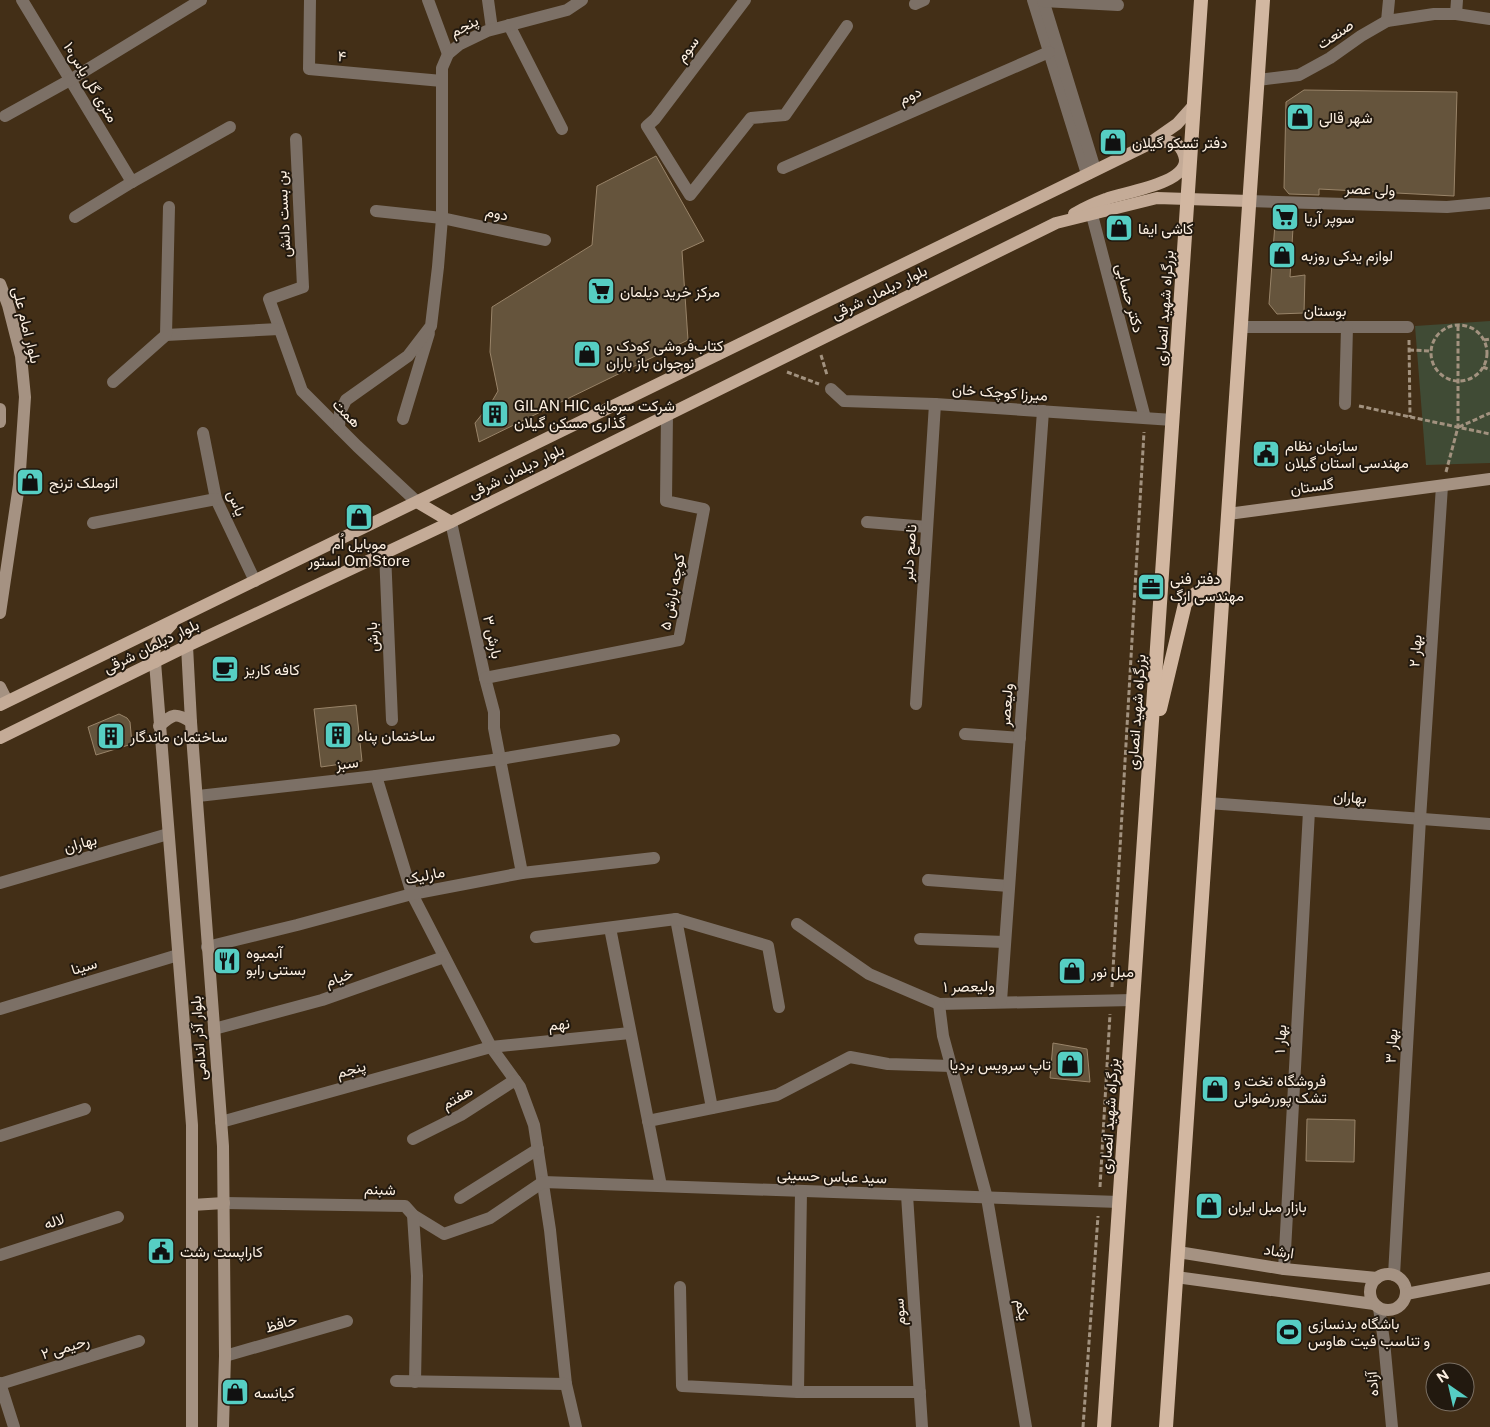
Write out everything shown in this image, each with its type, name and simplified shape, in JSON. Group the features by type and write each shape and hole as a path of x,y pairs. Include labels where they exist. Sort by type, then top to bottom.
{"highway":[{"name":"بزرگراه شهید انصاری","path":"1104,1427 1202,0"},
{"path":"1166,1427 1263,0"},
{"path":"1150,751 1182,609 1191,597 1199,592 1209,590 1223,592"}],"main road":[{"name":"بلوار دیلمان شرقی","path":"3,703 1147,145 1177,124 1194,105"},
{"path":"1056,223 1095,203 1159,184 1178,175 1184,166 1184,156 1178,146 1166,142 1147,145"},
{"name":"بلوار دیلمان شرقی","path":"0,738 187,646 451,522 1056,223 1157,198 1250,201"},
{"name":"بلوار امام علی","path":"0,284 8,305 21,356 25,397 19,485 0,613"},
{"path":"0,408 0,422"},
{"name":"گلستان","path":"1228,514 1490,479"},
{"path":"417,502 451,522"},
{"path":"155,662 153,654 155,643 180,617"},
{"name":"بلوار آذر اندامی","path":"187,646 221,1122 224,1203 225,1356 223,1427"},
{"name":"بلوار آذر اندامی","path":"155,662 192,1125 192,1427"},
{"path":"0,686 3,703"},
{"path":"159,726 170,717 180,715 191,722"},
{"path":"192,1204 224,1203"},
{"name":"ارشاد","path":"1178,1252 1284,1269 1377,1278"},
{"path":"1176,1277 1377,1306 1385,1310 1396,1308 1404,1299 1406,1294 1403,1282 1394,1275 1382,1275 1377,1278 1370,1288 1370,1294 1377,1306"},
{"path":"1406,1294 1490,1278"}],"street":[{"name":"۱۰متری گل یاس","path":"22,0 132,182"},
{"path":"5,116 70,80 201,0"},
{"name":"۴","path":"310,0 309,69 442,81"},
{"path":"403,419 431,326 442,218 442,68 448,54 428,0"},
{"path":"488,0 492,29"},
{"name":"پنجم","path":"448,54 460,44 492,29 567,10 582,0"},
{"name":"سوم","path":"745,0 655,119 647,126 690,195 751,118 785,115 847,26"},
{"path":"1039,0 1118,5"},
{"path":"1039,0 1049,52 1091,172"},
{"path":"1039,0 1091,172"},
{"path":"1387,21 1389,0"},
{"path":"1456,14 1457,0"},
{"name":"صنعت","path":"1258,80 1299,75 1330,58 1361,36 1387,21 1434,14 1456,14 1490,19"},
{"path":"509,25 562,129"},
{"name":"دوم","path":"783,168 1049,52"},
{"path":"75,217 132,182 230,127"},
{"name":"بن بست دانش","path":"296,139 303,287"},
{"name":"ولی عصر","path":"1250,201 1447,207 1490,203"},
{"path":"166,335 169,207"},
{"path":"376,212 442,218"},
{"name":"دکتر حسابی","path":"1092,215 1145,418"},
{"name":"دوم","path":"442,218 544,240"},
{"name":"همت","path":"303,287 269,299 302,391 338,428 417,502"},
{"path":"338,428 340,412 346,400 408,356 431,326"},
{"name":"بوستان","path":"1241,327 1408,327"},
{"path":"1345,404 1347,327"},
{"path":"114,382 166,335 280,329"},
{"name":"میرزا کوچک خان","path":"831,389 844,401 935,404 1173,420"},
{"name":"ناصح دلبر","path":"916,704 935,404"},
{"name":"ولیعصر","path":"1001,1002 1043,411"},
{"name":"کوچه بارش ۵","path":"485,678 679,640 704,509 666,501 667,414"},
{"name":"یاس","path":"203,433 216,499 255,580"},
{"name":"بهار ۲","path":"1420,819 1442,486"},
{"path":"93,524 216,499"},
{"name":"بارش ۳","path":"451,522 494,712 494,728 522,873"},
{"path":"867,522 927,527"},
{"name":"بارش","path":"385,552 392,720"},
{"path":"965,734 1020,738"},
{"name":"سبز","path":"198,796 376,776 500,759 614,740"},
{"path":"376,776 412,894 491,1047 520,1087 534,1125 550,1230 566,1384 576,1427"},
{"name":"بهاران","path":"1208,803 1490,824"},
{"name":"بهار ۱","path":"1284,1269 1309,811"},
{"name":"بهار ۳","path":"1394,1275 1420,819"},
{"name":"بهاران","path":"0,883 168,834"},
{"name":"مارلیک","path":"207,947 412,894 522,873 654,858"},
{"path":"928,880 1010,886"},
{"path":"676,919 712,1108"},
{"path":"536,937 676,919 768,946 779,1007"},
{"name":"ولیعصر ۱","path":"797,924 869,974 939,1004 1133,1000"},
{"path":"610,928 661,1186"},
{"path":"920,939 1006,942"},
{"name":"سینا","path":"0,1009 178,954"},
{"name":"خیام","path":"214,1029 322,1000 444,957"},
{"name":"یکم","path":"939,1004 943,1036 987,1198 1026,1427"},
{"name":"نهم","path":"491,1047 630,1033"},
{"name":"پنجم","path":"221,1122 491,1047"},
{"path":"648,1121 777,1095 850,1058 888,1064 952,1066"},
{"name":"هفتم","path":"413,1139 461,1115 515,1080"},
{"path":"0,1136 85,1109"},
{"path":"460,1198 538,1150"},
{"name":"سید عباس حسینی","path":"543,1182 1119,1202"},
{"name":"شبنم","path":"224,1203 405,1206 413,1215 444,1234 490,1218 543,1182"},
{"path":"798,1392 801,1191"},
{"name":"سوم","path":"907,1195 922,1427"},
{"path":"413,1215 418,1276 415,1382"},
{"name":"لاله","path":"0,1256 118,1217"},
{"path":"680,1287 682,1386 798,1392 920,1392"},
{"name":"آزاده","path":"1377,1306 1384,1341 1392,1427"},
{"name":"حافظ","path":"225,1356 347,1321"},
{"name":"رحیمی ۲","path":"0,1383 139,1341"},
{"path":"396,1381 566,1384"},
{"path":"0,1383 14,1427"}],"path":[{"path":"1442,486 1458,427 1458,324"},
{"path":"1458,324 1471,327 1484,340 1487,348 1486,362 1479,374 1467,380 1453,381 1441,375 1432,364 1430,351 1435,338 1445,328 1458,324"},
{"path":"1408,327 1410,417"},
{"path":"1484,340 1490,339"},
{"path":"816,341 831,389"},
{"path":"1409,350 1430,351"},
{"path":"768,365 831,389"},
{"path":"1483,367 1490,370"},
{"path":"1345,404 1490,434"},
{"path":"1458,427 1490,413"},
{"path":"1083,1427 1099,1202 1145,418"}],"green space":[{"path":"1490,321 1490,463 1426,465 1415,326"}],"building":[{"path":"1304,90 1457,92 1454,196 1319,189 1319,195 1289,194 1284,188 1286,102"},
{"name":"مرکز خرید دیلمان","path":"656,156 704,241 682,251 688,340 479,442 475,423 498,391 490,352 492,307 592,245 597,186"},
{"path":"1276,210 1294,212 1290,277 1305,275 1304,313 1277,314 1269,304"},
{"name":"ساختمان پناه","path":"356,705 362,761 321,767 314,709"},
{"name":"ساختمان ماندگار","path":"119,714 130,722 132,744 96,755 88,727"},
{"name":"تاپ سرویس بردیا","path":"1053,1043 1087,1049 1090,1082 1050,1078"},
{"path":"1307,1119 1355,1120 1354,1162 1306,1161"}],"place":[{"name":"شهر قالی","path":"1300,117"},
{"name":"دفتر تسکو گیلان","path":"1113,142"},
{"name":"سوپر آریا","path":"1285,217"},
{"name":"کاشی ایفا","path":"1119,228"},
{"name":"لوازم یدکی روزبه","path":"1282,255"},
{"name":"مرکز خرید دیلمان","path":"601,291"},
{"name":"کتاب‌فروشی کودک و نوجوان باز باران","path":"587,354"},
{"name":"GILAN HIC شرکت سرمایه گذاری مسکن گیلان","path":"495,414"},
{"name":"سازمان نظام مهندسی استان گیلان","path":"1266,454"},
{"name":"اتوملک ترنج","path":"30,482"},
{"name":"موبایل اُم استور Om Store","path":"359,517"},
{"name":"دفتر فنی مهندسی ارگ","path":"1151,587"},
{"name":"کافه کاریز","path":"225,669"},
{"name":"ساختمان پناه","path":"338,735"},
{"name":"ساختمان ماندگار","path":"111,736"},
{"name":"آبمیوه بستنی رابو","path":"227,961"},
{"name":"مبل نور","path":"1072,971"},
{"name":"تاپ سرویس بردیا","path":"1070,1064"},
{"name":"فروشگاه تخت و تشک پوررضوانی","path":"1215,1089"},
{"name":"بازار مبل ایران","path":"1209,1206"},
{"name":"کاراپست رشت","path":"161,1251"},
{"name":"باشگاه بدنسازی و تناسب فیت هاوس","path":"1289,1332"},
{"name":"کیانسه","path":"235,1392"}]}
